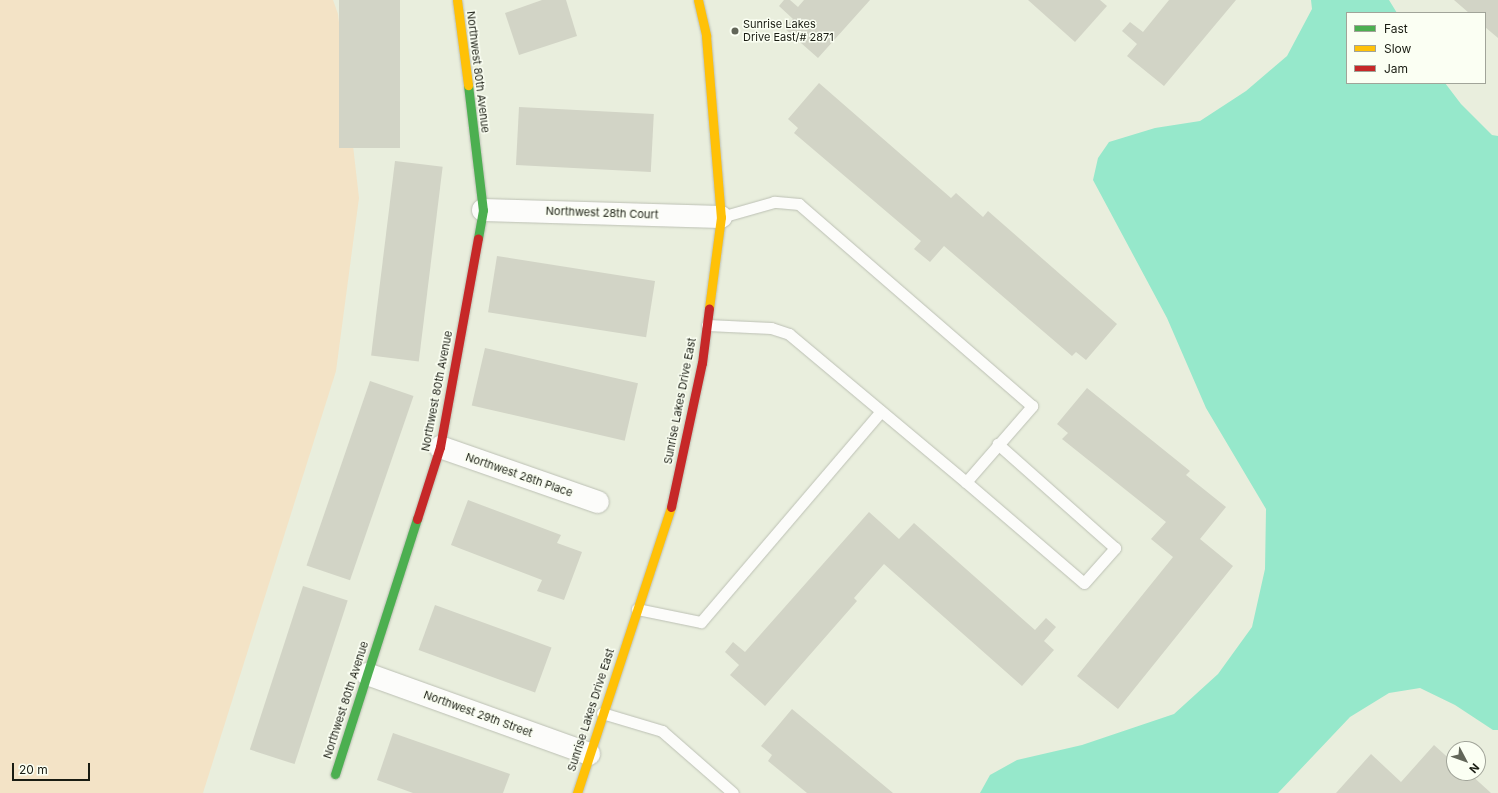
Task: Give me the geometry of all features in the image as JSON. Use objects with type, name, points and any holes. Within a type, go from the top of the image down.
[{"type":"street","name":"Northwest 80th Avenue","points":[[335,774],[440,447],[484,210],[457,0]]},
{"type":"street","name":"Sunrise Lakes Drive East","points":[[578,793],[602,713],[671,508],[702,362],[721,217],[706,36],[698,0]]},
{"type":"street","name":"Northwest 28th Court","points":[[484,210],[721,217]]},
{"type":"street","name":"Northwest 28th Place","points":[[440,447],[598,502]]},
{"type":"street","name":"Northwest 29th Street","points":[[367,674],[589,754]]},
{"type":"lane","points":[[721,217],[774,202],[799,204],[1032,406],[966,482]]},
{"type":"lane","points":[[707,325],[771,328],[789,334],[966,482],[1084,584],[1115,548],[998,444]]},
{"type":"lane","points":[[638,609],[702,622],[881,411]]},
{"type":"lane","points":[[602,713],[662,731],[733,793]]},
{"type":"shaded area","points":[[0,0],[333,0],[338,14],[359,198],[336,371],[203,793],[0,793]]},
{"type":"shaded area","points":[[1311,0],[1389,0],[1396,12],[1346,12],[1346,84],[1446,84],[1461,104],[1492,135],[1498,136],[1498,730],[1493,730],[1455,705],[1420,688],[1389,693],[1350,717],[1278,793],[980,793],[990,775],[1017,760],[1082,745],[1174,714],[1218,674],[1252,627],[1265,569],[1266,509],[1206,408],[1167,318],[1093,180],[1098,158],[1109,142],[1155,128],[1200,121],[1246,91],[1287,56],[1312,9]]},
{"type":"building","points":[[339,0],[400,0],[400,148],[339,148]]},
{"type":"building","points":[[542,0],[566,0],[577,36],[519,55],[505,13]]},
{"type":"building","points":[[784,0],[790,0],[798,7],[804,0],[870,0],[818,58],[784,28],[793,19],[779,6]]},
{"type":"building","points":[[1028,0],[1100,0],[1107,6],[1075,42]]},
{"type":"building","points":[[1169,0],[1236,0],[1164,86],[1127,56],[1137,44],[1122,31],[1130,22],[1143,32]]},
{"type":"building","points":[[1454,0],[1498,0],[1498,38],[1486,28],[1486,12],[1468,12]]},
{"type":"building","points":[[819,83],[951,198],[956,193],[983,217],[988,211],[1117,324],[1086,360],[1076,352],[1072,356],[944,246],[930,262],[914,249],[921,241],[794,133],[798,128],[788,119]]},
{"type":"building","points":[[519,107],[654,114],[651,172],[516,165]]},
{"type":"building","points":[[395,161],[443,167],[419,361],[371,356]]},
{"type":"building","points":[[497,256],[655,281],[646,337],[488,312]]},
{"type":"building","points":[[485,348],[638,383],[625,441],[472,405]]},
{"type":"building","points":[[370,381],[413,396],[350,580],[307,565]]},
{"type":"building","points":[[1087,388],[1190,471],[1186,475],[1226,507],[1200,539],[1233,566],[1118,709],[1077,676],[1173,557],[1151,539],[1166,522],[1062,439],[1068,433],[1057,424]]},
{"type":"building","points":[[468,500],[561,535],[557,543],[582,552],[564,600],[537,591],[542,580],[451,545]]},
{"type":"building","points":[[869,512],[899,539],[914,523],[1035,630],[1046,618],[1056,627],[1044,641],[1054,650],[1022,686],[884,564],[854,598],[857,601],[765,706],[730,675],[739,665],[725,652],[733,642],[745,652]]},
{"type":"building","points":[[303,586],[348,601],[295,764],[250,750]]},
{"type":"building","points":[[435,605],[552,647],[535,693],[419,650]]},
{"type":"building","points":[[792,709],[893,793],[807,793],[768,761],[772,755],[761,746]]},
{"type":"building","points":[[393,733],[510,774],[503,793],[413,793],[377,780]]},
{"type":"building","points":[[1434,745],[1446,756],[1446,781],[1478,781],[1491,793],[1336,793],[1371,754],[1401,782]]},
{"type":"traffic: fast","points":[[468,85],[483,210],[478,238]]},
{"type":"traffic: fast","points":[[335,774],[417,519]]},
{"type":"traffic: slow","points":[[457,0],[468,85]]},
{"type":"traffic: slow","points":[[698,0],[706,36],[721,217],[709,308]]},
{"type":"traffic: slow","points":[[577,793],[671,507]]},
{"type":"traffic: jam","points":[[417,519],[440,447],[478,238]]},
{"type":"traffic: jam","points":[[671,507],[702,363],[709,308]]},
{"type":"place","name":"Sunrise Lakes Drive East/# 2871","points":[[735,31]]}]
